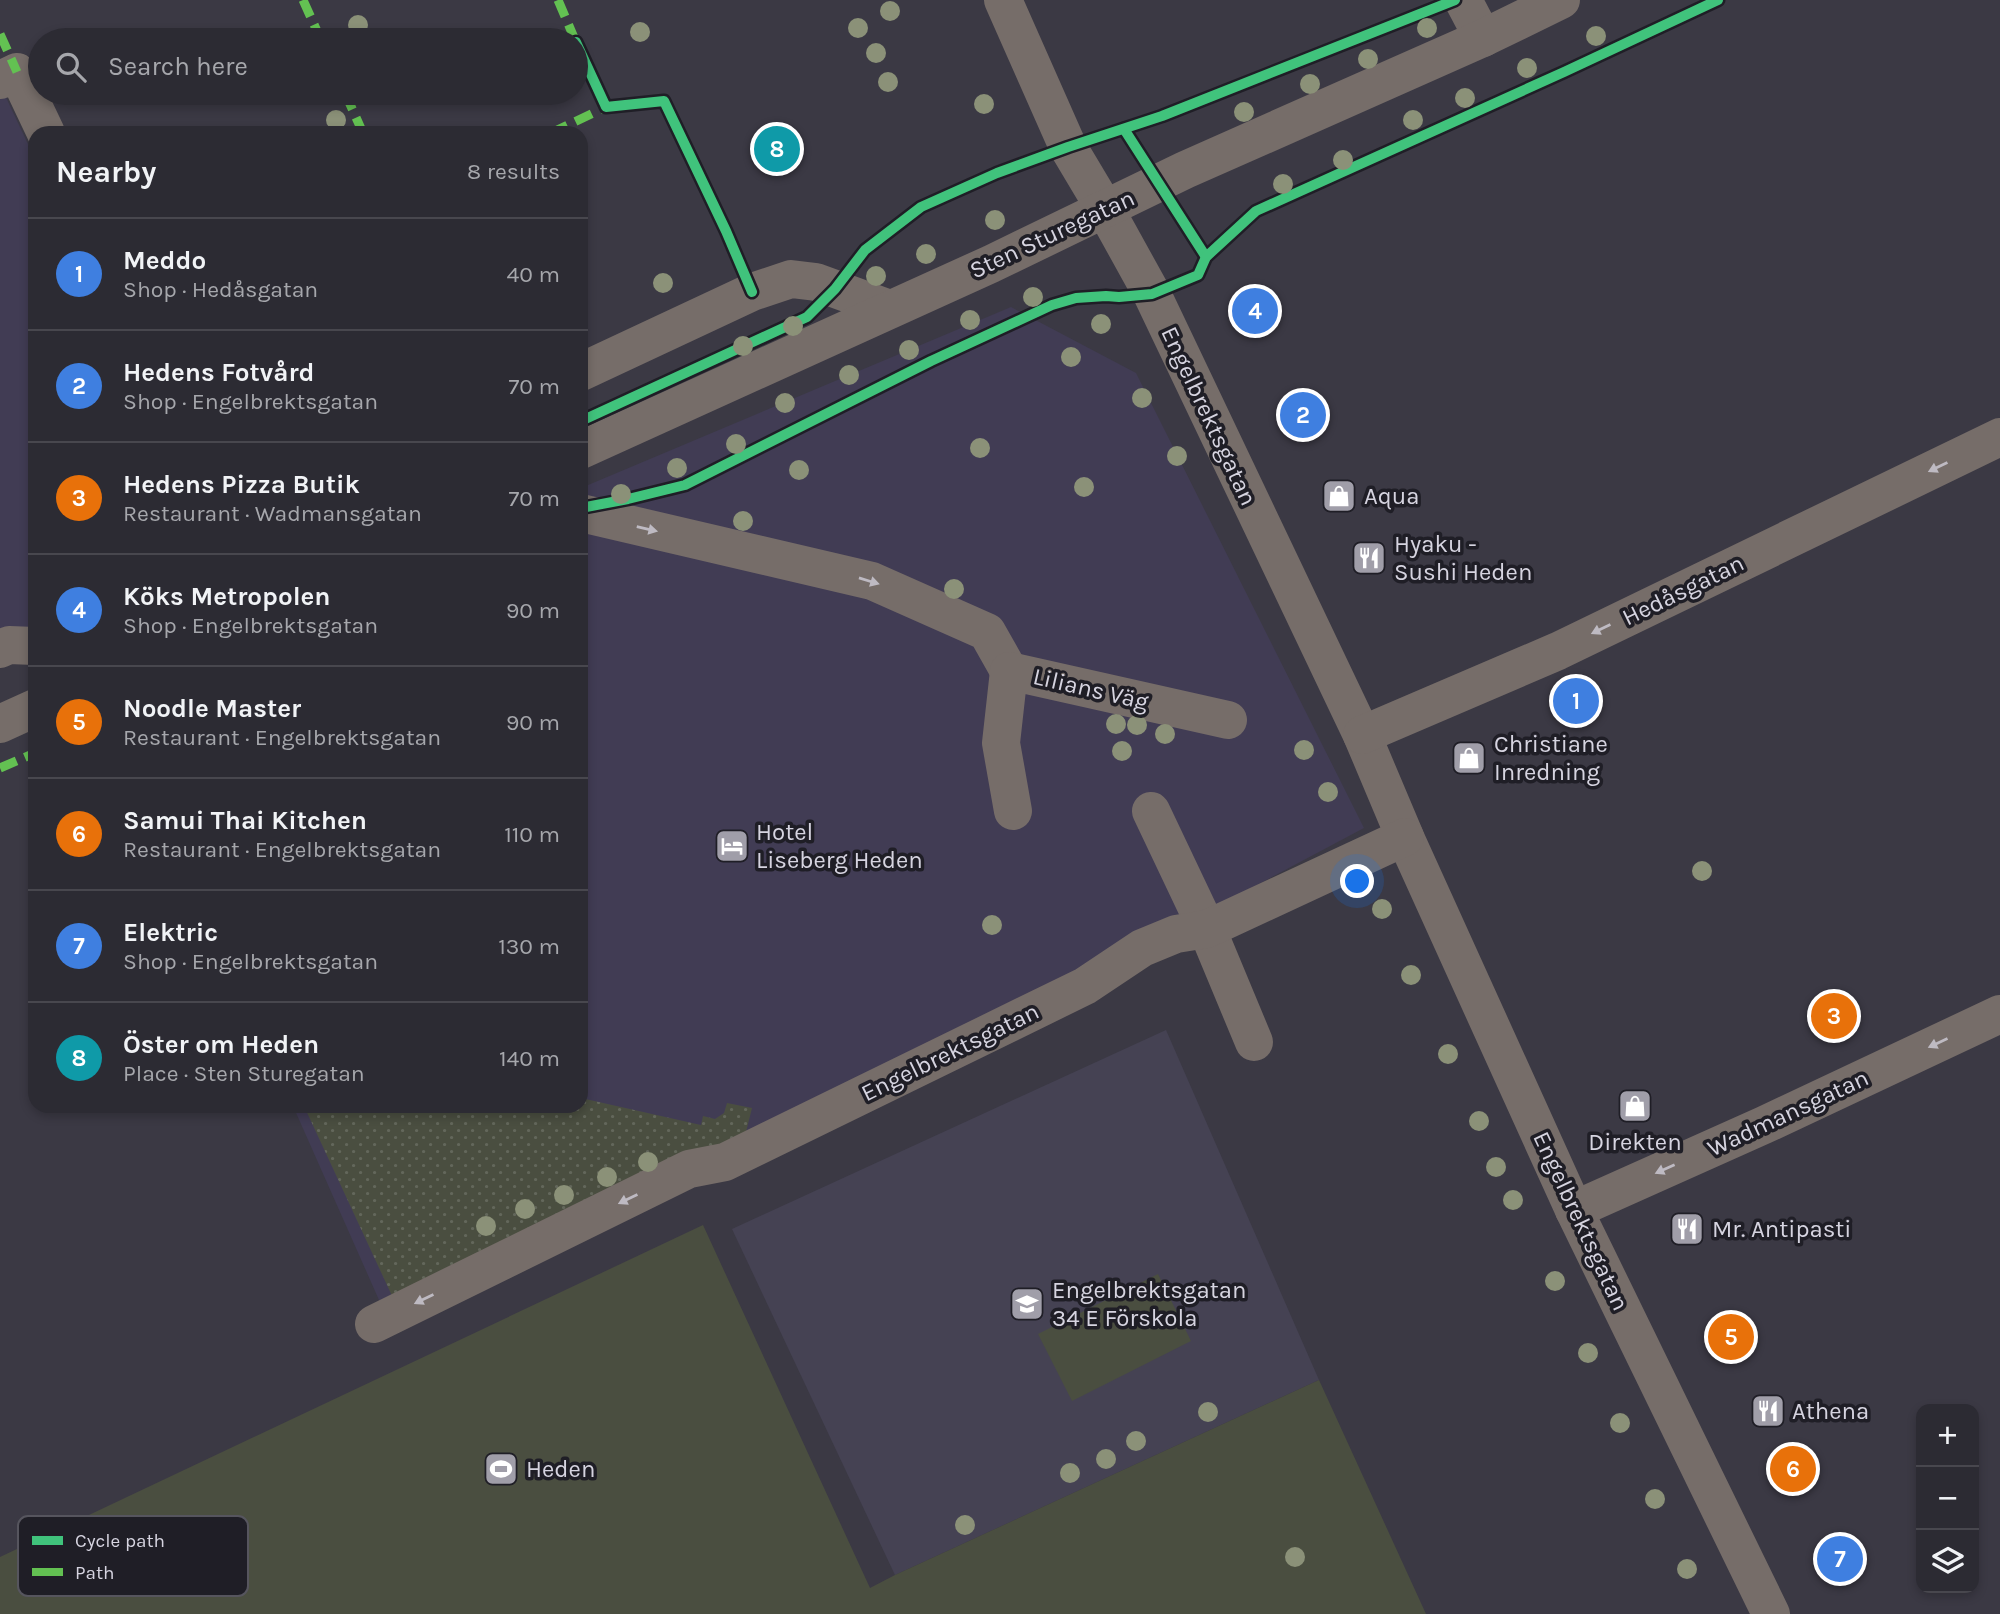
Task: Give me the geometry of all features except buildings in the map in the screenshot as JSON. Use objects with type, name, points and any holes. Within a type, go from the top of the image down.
[{"type":"street","name":"Engelbrektsgatan","points":[[1003,0],[1068,147],[1157,305],[1362,735],[1405,837],[1574,1210],[1767,1610]]},
{"type":"street","points":[[1463,0],[1483,38]]},
{"type":"street","name":"Sten Sturegatan","points":[[588,447],[1561,0]]},
{"type":"street","points":[[8,76],[41,126]]},
{"type":"street","points":[[588,369],[752,292],[791,279],[816,282],[890,309]]},
{"type":"street","name":"Hedåsgatan","points":[[1362,735],[1558,651],[2000,438]]},
{"type":"street","points":[[588,515],[872,581],[987,632],[1009,671]]},
{"type":"street","points":[[0,649],[9,645],[28,646]]},
{"type":"street","name":"Lilians Väg","points":[[1013,811],[1001,743],[1009,671],[1228,720]]},
{"type":"street","points":[[0,724],[28,711]]},
{"type":"street","points":[[1151,811],[1207,929],[1254,1042]]},
{"type":"street","name":"Engelbrektsgatan","points":[[374,1324],[689,1169],[725,1162],[738,1156],[1085,986],[1142,948],[1176,934],[1207,929],[1405,837]]},
{"type":"street","name":"Wadmansgatan","points":[[1574,1210],[1764,1125],[2000,1014]]},
{"type":"shaded area","points":[[2,89],[28,144],[28,631],[0,644]]},
{"type":"shaded area","points":[[1011,307],[1136,373],[1364,828],[1095,971],[383,1309],[296,1113],[588,1113],[588,485]]},
{"type":"shaded area","name":"Engelbrektsgatan 34 E Förskola","points":[[1166,1030],[1319,1380],[895,1575],[732,1229]]},
{"type":"green space","points":[[588,1100],[701,1125],[703,1116],[715,1119],[724,1113],[727,1103],[752,1108],[746,1132],[393,1298],[307,1113],[588,1113]]},
{"type":"green space","name":"Heden","points":[[703,1225],[870,1588],[1319,1380],[1426,1614],[0,1614],[0,1557],[18,1548],[18,1596],[248,1596],[248,1516],[87,1516]]},
{"type":"green space","points":[[1158,1274],[1191,1341],[1072,1401],[1038,1334]]},
{"type":"marked path","points":[[303,0],[316,28]]},
{"type":"marked path","points":[[558,0],[570,28]]},
{"type":"marked path","points":[[0,34],[17,72]]},
{"type":"marked path","points":[[350,105],[360,126]]},
{"type":"marked path","points":[[566,126],[606,107]]},
{"type":"marked path","points":[[0,768],[28,756]]},
{"type":"cycle path","points":[[588,418],[807,317],[835,289],[865,250],[921,207],[997,173],[1162,116],[1455,0]]},
{"type":"cycle path","points":[[588,507],[685,485],[931,361],[1052,305],[1076,298],[1152,294],[1198,275],[1206,257],[1256,211],[1718,0]]},
{"type":"cycle path","points":[[588,68],[606,107],[664,101],[752,292]]},
{"type":"cycle path","points":[[1124,129],[1206,257]]},
{"type":"place","name":"Öster om Heden","points":[[777,149]]},
{"type":"place","name":"Köks Metropolen","points":[[1255,311]]},
{"type":"place","name":"Hedens Fotvård","points":[[1303,415]]},
{"type":"place","name":"Aqua","points":[[1339,496]]},
{"type":"place","name":"Hyaku - Sushi Heden","points":[[1369,558]]},
{"type":"place","name":"Meddo","points":[[1576,701]]},
{"type":"place","name":"Christiane Inredning","points":[[1469,758]]},
{"type":"place","name":"Hotel Liseberg Heden","points":[[732,846]]},
{"type":"place","name":"Hedens Pizza Butik","points":[[1834,1016]]},
{"type":"place","name":"Direkten","points":[[1635,1106]]},
{"type":"place","name":"Mr. Antipasti","points":[[1687,1229]]},
{"type":"place","name":"Engelbrektsgatan 34 E Förskola","points":[[1027,1304]]},
{"type":"place","name":"Noodle Master","points":[[1731,1337]]},
{"type":"place","name":"Athena","points":[[1768,1411]]},
{"type":"place","name":"Heden","points":[[501,1469]]},
{"type":"place","name":"Samui Thai Kitchen","points":[[1793,1469]]},
{"type":"place","name":"Elektric","points":[[1840,1559]]}]
